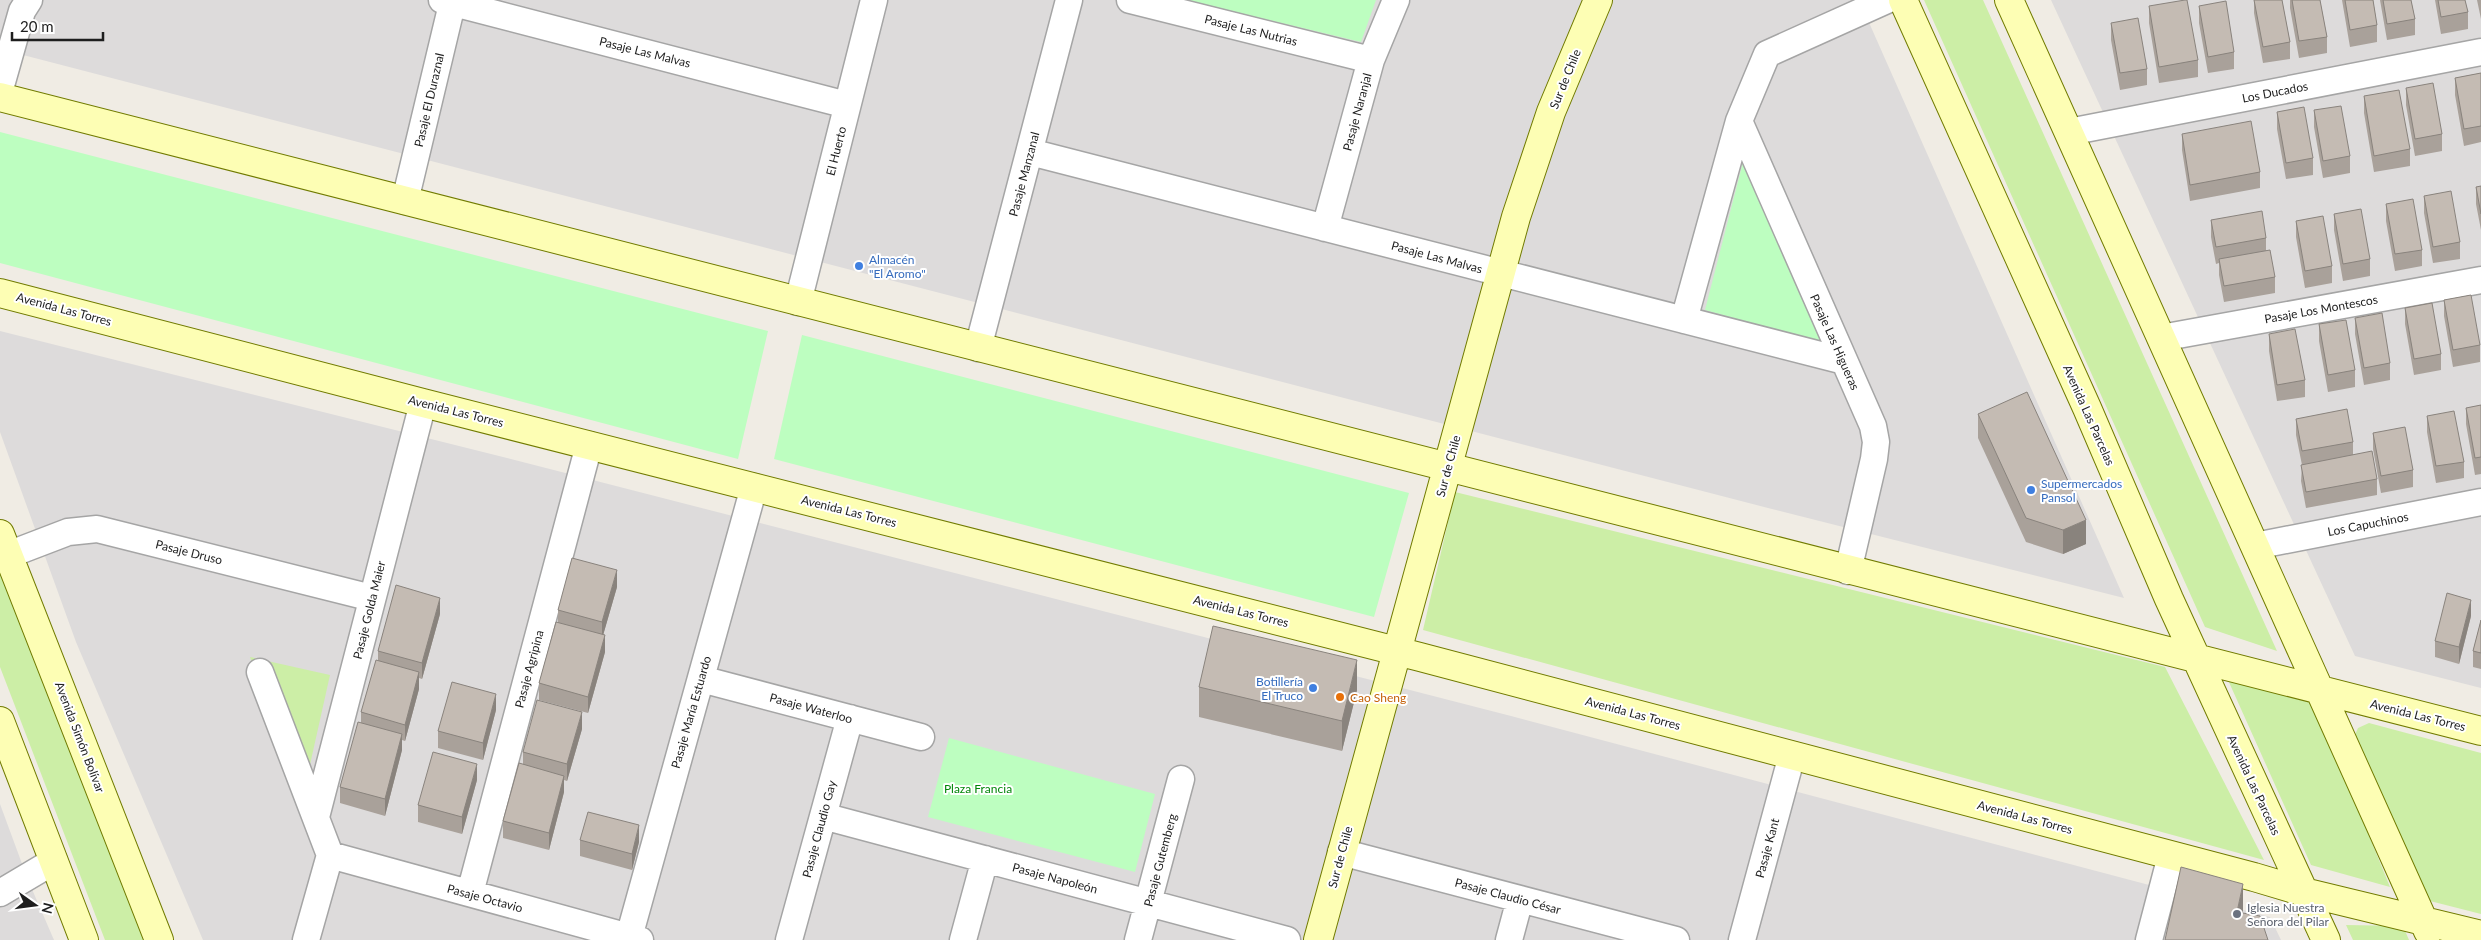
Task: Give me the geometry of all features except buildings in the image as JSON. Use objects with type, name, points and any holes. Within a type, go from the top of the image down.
[{"type":"street","points":[[0,89],[22,10],[29,0]]},
{"type":"street","name":"El Huerto","points":[[798,302],[874,0]]},
{"type":"street","name":"Pasaje Manzanal","points":[[978,348],[1069,0]]},
{"type":"street","name":"Pasaje Las Nutrias","points":[[1130,0],[1371,60]]},
{"type":"street","name":"Pasaje Naranjal","points":[[1325,228],[1371,60],[1396,0]]},
{"type":"street","name":"Sur de Chile","points":[[1318,940],[1533,162],[1598,0]]},
{"type":"street","points":[[1684,320],[1739,121],[1767,54],[1886,0]]},
{"type":"street","name":"Avenida Las Parcelas","points":[[1902,0],[2087,408],[2195,657],[2326,940]]},
{"type":"street","points":[[2009,0],[2428,930]]},
{"type":"street","name":"Pasaje Las Malvas","points":[[449,1],[847,105]]},
{"type":"street","name":"Pasaje El Duraznal","points":[[405,201],[449,1]]},
{"type":"street","name":"Los Ducados","points":[[2068,132],[2481,52]]},
{"type":"street","name":"Avenida Las Torres","points":[[0,97],[405,201],[467,215],[798,302],[1848,571],[2195,657],[2481,731]]},
{"type":"street","name":"Pasaje Las Higueras","points":[[1739,121],[1872,426],[1876,442],[1874,459],[1848,571]]},
{"type":"street","name":"Pasaje Las Malvas","points":[[1030,152],[1844,362]]},
{"type":"street","name":"Pasaje Los Montescos","points":[[2161,338],[2481,280]]},
{"type":"street","name":"Avenida Las Torres","points":[[0,293],[1792,755],[2304,892],[2428,930],[2481,935]]},
{"type":"street","name":"Pasaje Golda Maier","points":[[316,818],[423,403]]},
{"type":"street","name":"Pasaje Agripina","points":[[470,893],[589,445]]},
{"type":"street","name":"Pasaje María Estuardo","points":[[634,938],[700,678],[754,487]]},
{"type":"street","name":"Los Capuchinos","points":[[2255,546],[2481,502]]},
{"type":"street","name":"Pasaje Druso","points":[[4,545],[97,528],[372,598]]},
{"type":"street","name":"Avenida Simón Bolívar","points":[[4,545],[159,940]]},
{"type":"street","points":[[260,672],[330,855],[306,940]]},
{"type":"street","name":"Pasaje Waterloo","points":[[700,678],[920,737]]},
{"type":"street","name":"Pasaje Claudio Gay","points":[[789,940],[850,718]]},
{"type":"street","points":[[0,721],[84,940]]},
{"type":"street","name":"Pasaje Kant","points":[[1742,940],[1792,755]]},
{"type":"street","name":"Pasaje Gutemberg","points":[[1138,940],[1181,779]]},
{"type":"street","name":"Pasaje Napoleón","points":[[823,816],[1287,940]]},
{"type":"street","name":"Pasaje Claudio César","points":[[1341,852],[1676,940]]},
{"type":"street","name":"Pasaje Octavio","points":[[330,855],[634,938]]},
{"type":"street","points":[[2149,940],[2172,856]]},
{"type":"street","points":[[964,940],[985,859]]},
{"type":"street","points":[[0,893],[54,861]]},
{"type":"street","points":[[1509,940],[1520,899]]},
{"type":"shaded area","points":[[0,0],[1859,0],[2124,598],[1768,508],[0,49]]},
{"type":"shaded area","points":[[2051,0],[2481,0],[2481,688],[2355,656]]},
{"type":"shaded area","points":[[0,331],[507,458],[1511,716],[2270,917],[2281,940],[203,940],[76,642],[0,432]]},
{"type":"shaded area","points":[[0,804],[28,880],[54,940],[0,940]]},
{"type":"green space","points":[[1185,0],[1376,0],[1361,42]]},
{"type":"green space","points":[[1924,0],[1983,0],[2277,651],[2205,627]]},
{"type":"green space","points":[[0,132],[768,331],[738,459],[0,263]]},
{"type":"green space","points":[[1743,162],[1828,345],[1705,310]]},
{"type":"green space","points":[[802,335],[1409,493],[1374,617],[774,459]]},
{"type":"green space","points":[[1455,492],[2165,667],[2264,860],[1423,630]]},
{"type":"green space","points":[[0,563],[145,940],[105,940],[0,667]]},
{"type":"green space","points":[[250,657],[330,675],[301,805],[301,804]]},
{"type":"green space","points":[[2228,680],[2314,701],[2390,887],[2311,865]]},
{"type":"green space","points":[[2369,723],[2481,753],[2481,914],[2430,901],[2354,737],[2358,728]]},
{"type":"green space","name":"Plaza Francia","points":[[949,738],[1155,794],[1135,872],[928,817]]},
{"type":"green space","points":[[2346,925],[2403,926],[2409,940],[2353,940]]},
{"type":"place","name":"Almacén \"El Aromo\"","points":[[859,266]]},
{"type":"place","name":"Supermercados Pansol","points":[[2031,490]]},
{"type":"place","name":"Botillería El Truco","points":[[1313,688]]},
{"type":"place","name":"Cao Sheng","points":[[1340,697]]},
{"type":"place","name":"Iglesia Nuestra Señora del Pilar","points":[[2237,914]]}]
